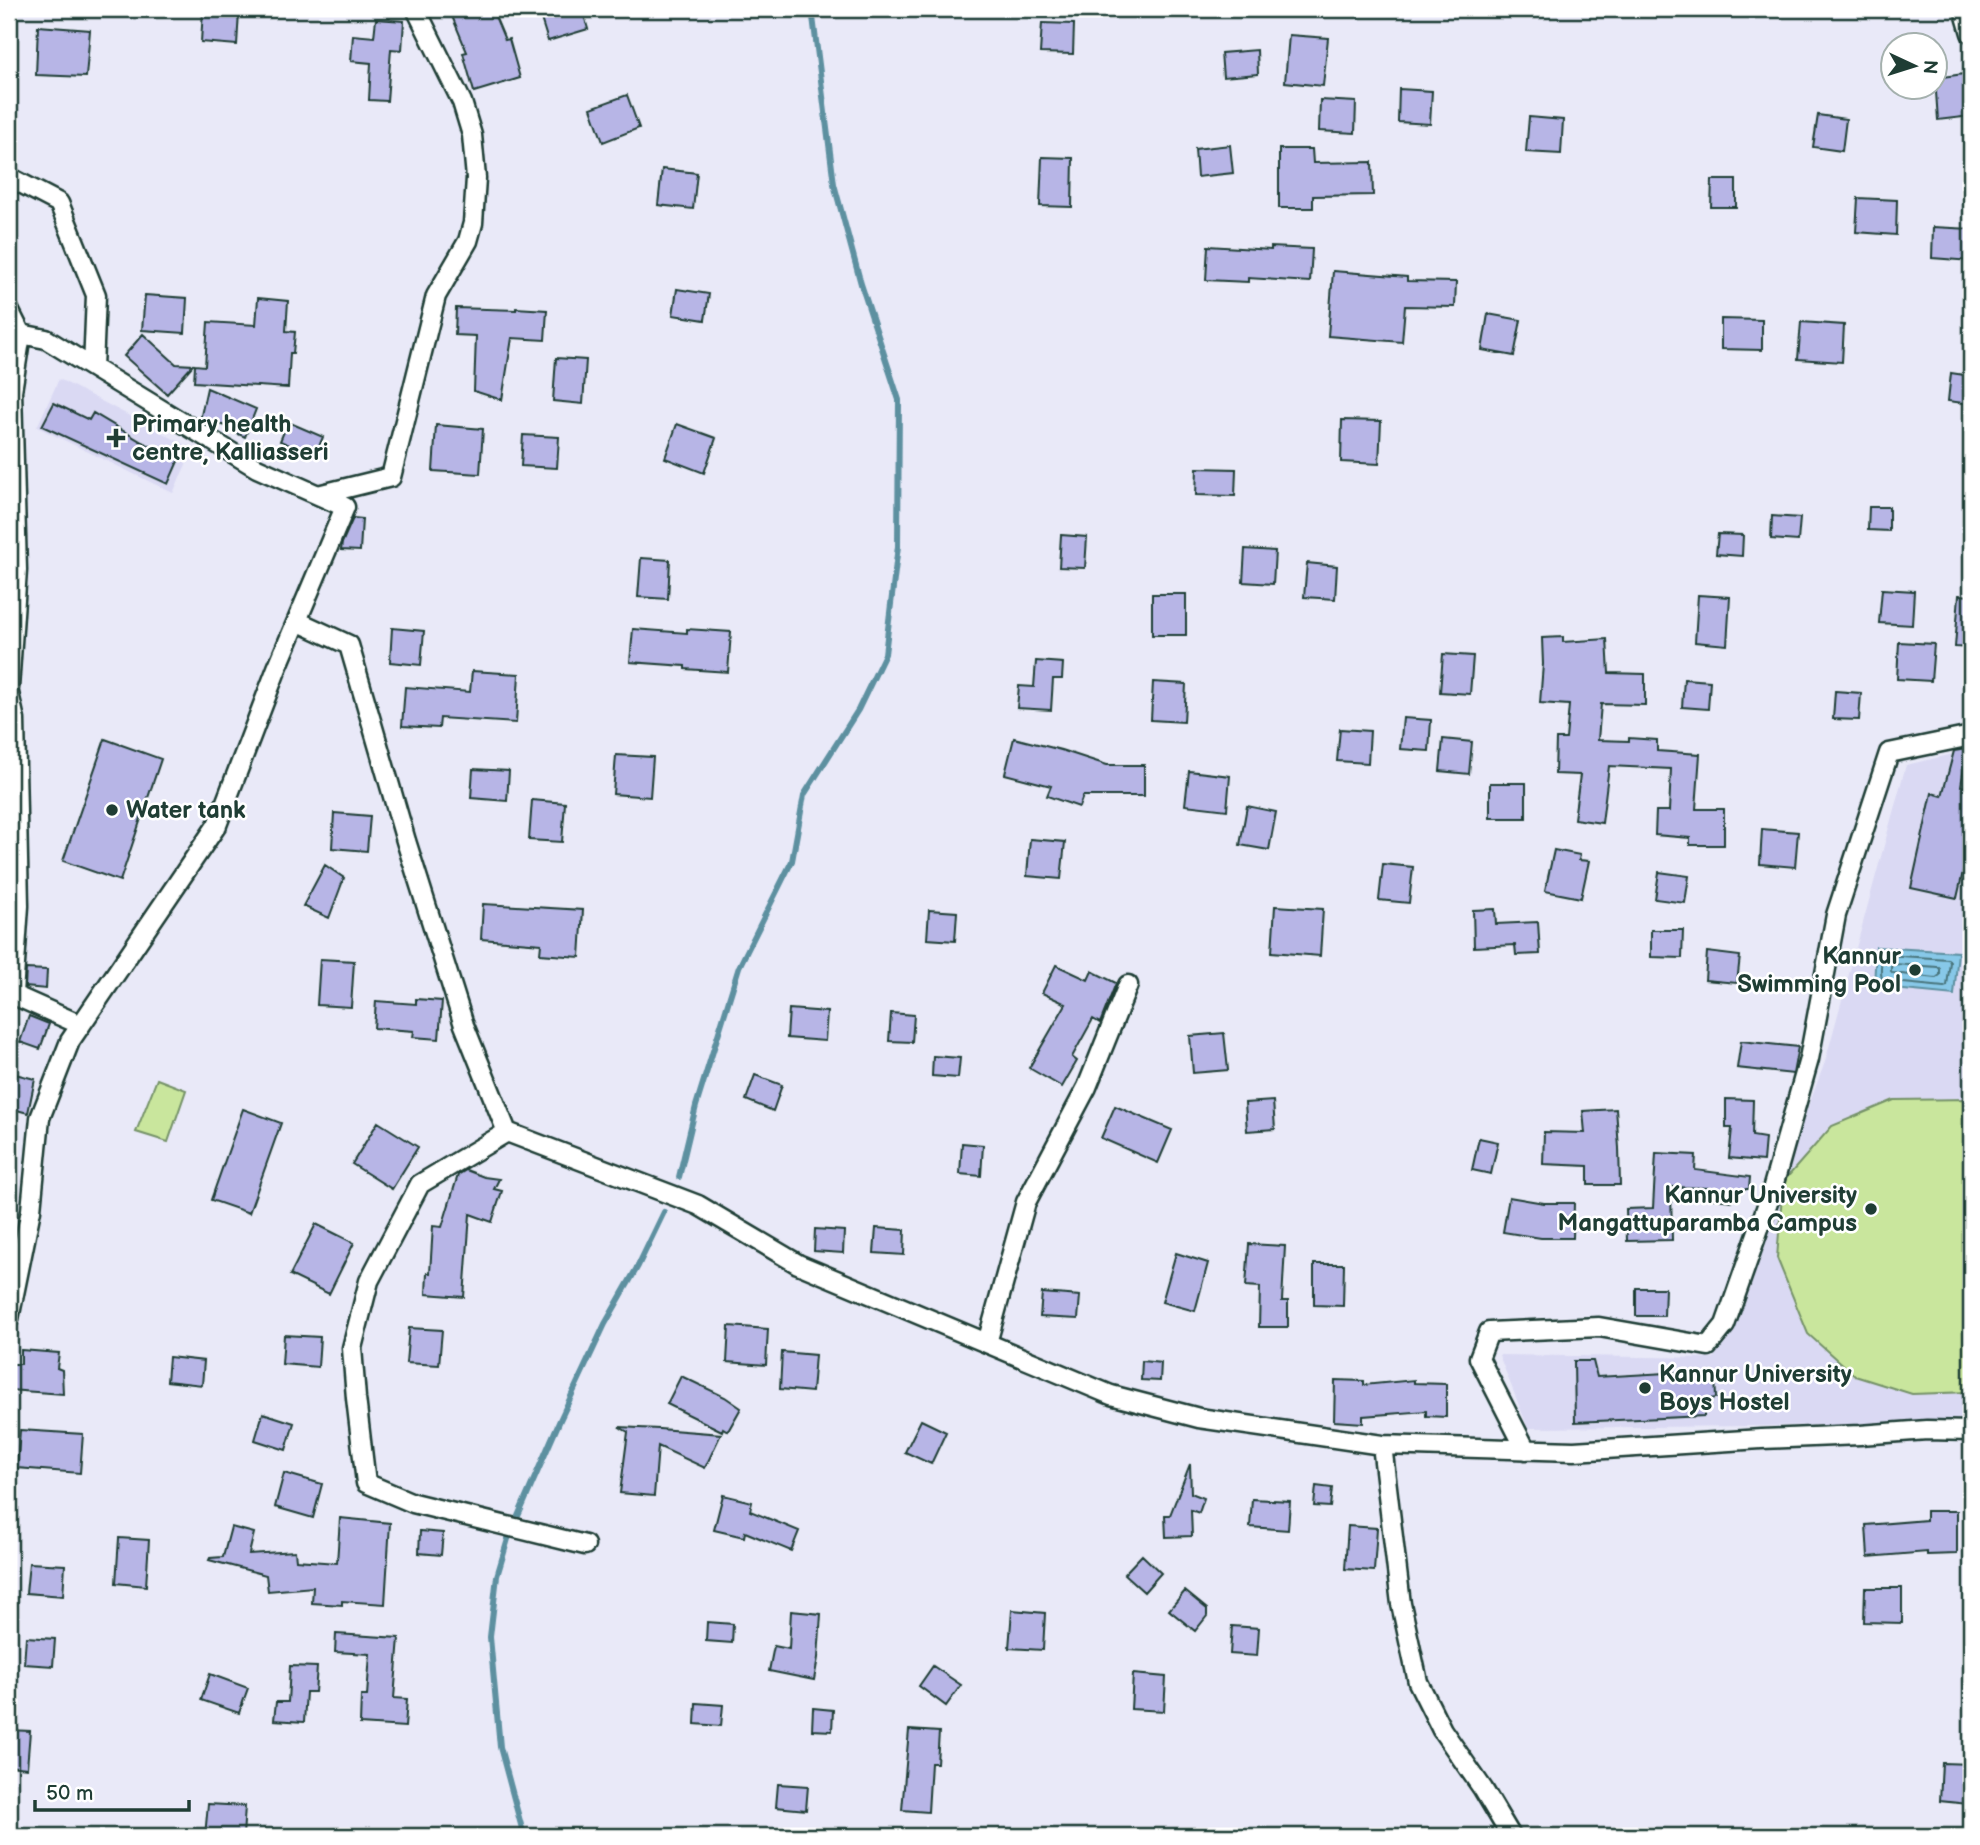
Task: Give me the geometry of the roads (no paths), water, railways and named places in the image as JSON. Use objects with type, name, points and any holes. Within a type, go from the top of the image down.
[{"type":"street","points":[[318,495],[391,477],[436,296],[468,241],[473,223],[477,178],[472,135],[462,102],[416,9]]},
{"type":"street","points":[[1964,9],[1971,33]]},
{"type":"street","points":[[9,177],[59,202],[96,295],[93,368]]},
{"type":"street","points":[[9,310],[21,334],[12,391],[17,570],[9,691],[15,720],[19,906],[11,993],[80,1025]]},
{"type":"street","points":[[9,1319],[31,1210],[40,1118],[70,1041],[217,825],[277,668],[345,507],[257,468],[46,340],[21,334]]},
{"type":"street","points":[[297,621],[349,645],[406,841],[464,1025],[507,1132],[698,1205],[798,1264],[1111,1395],[1199,1418],[1382,1445],[1574,1451],[1927,1430],[1971,1431]]},
{"type":"street","points":[[1526,1450],[1479,1358],[1489,1332],[1599,1327],[1708,1346],[1725,1325],[1770,1197],[1809,1059],[1836,915],[1889,753],[1971,736]]},
{"type":"street","points":[[986,1343],[1027,1202],[1087,1087],[1128,985]]},
{"type":"street","points":[[507,1132],[421,1184],[369,1281],[352,1348],[366,1483],[413,1503],[585,1545]]},
{"type":"street","points":[[1382,1445],[1401,1604],[1418,1682],[1442,1730],[1483,1789],[1511,1836]]},
{"type":"water","name":"Kannur Swimming Pool","points":[[1876,947],[1958,952],[1954,995],[1874,987]]},
{"type":"waterway","points":[[679,1177],[696,1106],[739,967],[792,861],[804,795],[858,710],[885,654],[898,546],[899,400],[861,284],[834,184],[812,9]]},
{"type":"waterway","points":[[524,1836],[500,1747],[490,1637],[497,1576],[508,1539],[560,1420],[605,1324],[638,1266],[664,1212]]},
{"type":"place","name":"Primary health centre, Kalliasseri","points":[[116,438]]},
{"type":"place","name":"Water tank","points":[[112,810]]},
{"type":"place","name":"Kannur Swimming Pool","points":[[1915,970]]},
{"type":"place","name":"Kannur University Mangattuparamba Campus","points":[[1871,1209]]},
{"type":"place","name":"Kannur University Boys Hostel","points":[[1645,1388]]}]
